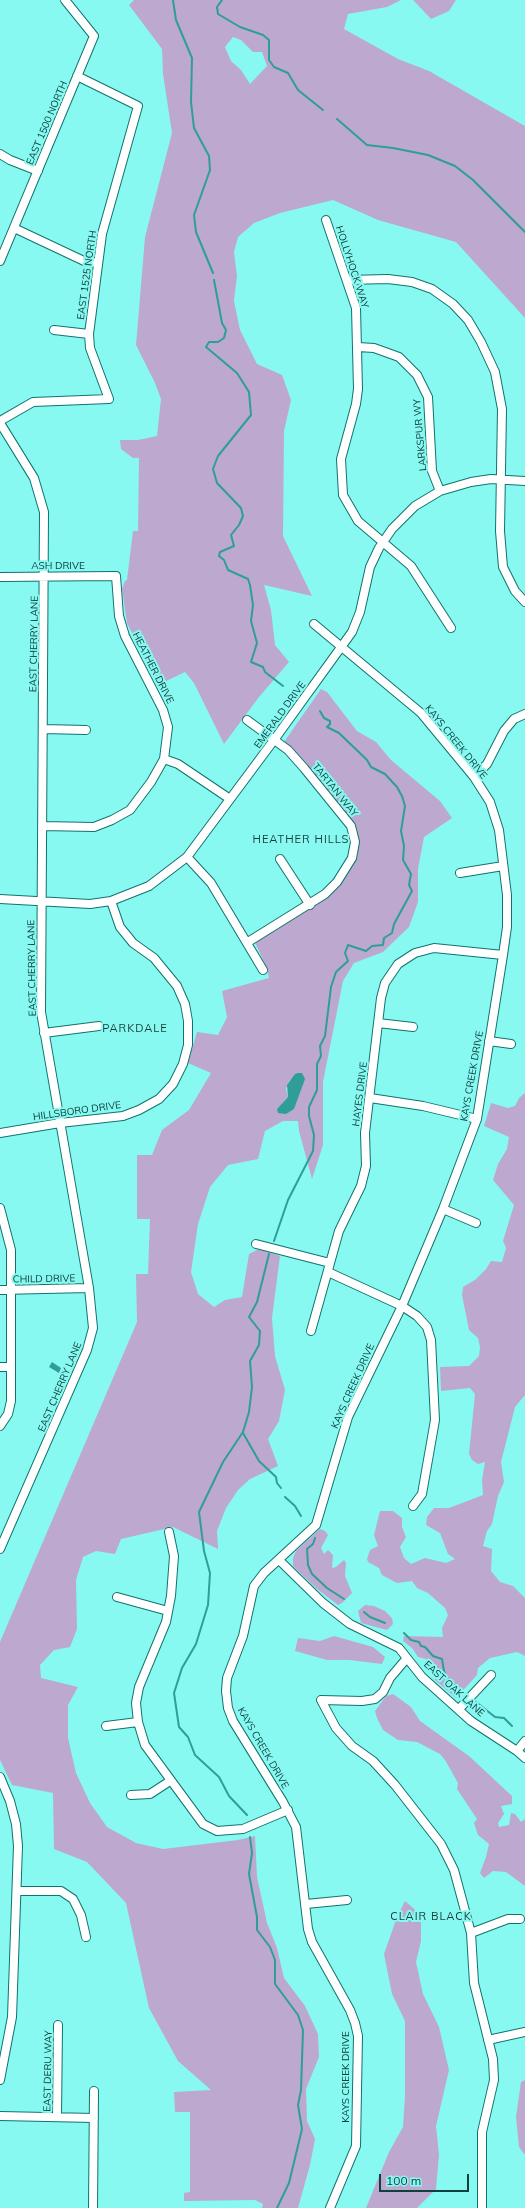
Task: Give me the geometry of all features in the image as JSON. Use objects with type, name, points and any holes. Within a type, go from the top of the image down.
[{"type":"street","name":"EAST 1500 NORTH","points":[[0,261],[94,36],[65,0]]},
{"type":"street","name":"EAST 1525 NORTH","points":[[0,422],[34,402],[109,399],[90,348],[89,334],[102,234],[138,106],[77,76]]},
{"type":"street","points":[[0,154],[10,160],[38,171]]},
{"type":"street","name":"HOLLYHOCK WAY","points":[[326,220],[356,308],[358,389],[355,409],[341,459],[344,495],[358,522],[411,566],[451,628]]},
{"type":"street","points":[[14,228],[84,261],[98,263]]},
{"type":"street","points":[[347,280],[388,279],[412,282],[432,289],[453,304],[468,320],[482,342],[496,379],[502,409],[500,531],[503,567],[515,591],[525,602]]},
{"type":"street","points":[[54,330],[89,334]]},
{"type":"street","name":"LARKSPUR WY","points":[[358,348],[374,348],[399,357],[418,375],[428,397],[432,471],[440,491]]},
{"type":"street","name":"EAST CHERRY LANE","points":[[0,422],[25,460],[40,495],[45,526],[40,978],[41,1012],[89,1288],[92,1314],[92,1338],[4,1530],[0,1549]]},
{"type":"street","name":"EMERALD DRIVE","points":[[0,899],[41,900],[90,904],[111,901],[149,886],[186,857],[274,740],[352,632],[360,612],[370,567],[383,542],[392,529],[415,506],[440,491],[471,482],[500,479],[525,481]]},
{"type":"street","name":"ASH DRIVE","points":[[0,577],[116,576]]},
{"type":"street","name":"HEATHER DRIVE","points":[[42,826],[94,827],[112,820],[130,810],[164,759],[168,727],[164,710],[125,636],[119,616],[116,576]]},
{"type":"street","name":"KAYS CREEK DRIVE","points":[[314,624],[421,713],[474,776],[490,802],[499,830],[507,895],[507,927],[477,1118],[443,1209],[402,1306],[348,1417],[316,1525],[280,1560],[264,1573],[254,1586],[244,1636],[227,1678],[226,1691],[228,1708],[234,1721],[288,1810],[296,1828],[312,1942],[350,2010],[358,2036],[356,2146],[330,2208]]},
{"type":"street","points":[[474,776],[488,764],[504,731],[514,719],[525,714]]},
{"type":"street","name":"TARTAN WAY","points":[[247,720],[288,750],[304,768],[351,826],[355,842],[352,858],[337,882],[310,905],[248,942]]},
{"type":"street","points":[[43,729],[86,730]]},
{"type":"street","points":[[164,759],[190,771],[230,799]]},
{"type":"street","points":[[186,857],[211,883],[248,942],[263,970]]},
{"type":"street","points":[[280,859],[310,905]]},
{"type":"street","points":[[460,872],[503,866]]},
{"type":"street","name":"HILLSBORO DRIVE","points":[[0,1133],[60,1123],[123,1116],[139,1110],[159,1099],[173,1084],[183,1064],[188,1045],[187,1015],[177,986],[154,958],[133,943],[120,927],[111,901]]},
{"type":"street","name":"HAYES DRIVE","points":[[311,1331],[340,1232],[361,1186],[366,1166],[365,1133],[378,1023],[386,983],[398,964],[415,953],[434,948],[503,955]]},
{"type":"street","points":[[378,1023],[413,1027]]},
{"type":"street","points":[[44,1033],[99,1026]]},
{"type":"street","points":[[490,1041],[511,1044]]},
{"type":"street","points":[[370,1098],[423,1106],[477,1118]]},
{"type":"street","points":[[0,1208],[11,1250],[11,1401],[8,1414],[0,1426]]},
{"type":"street","points":[[443,1209],[476,1223]]},
{"type":"street","points":[[256,1244],[330,1263]]},
{"type":"street","points":[[328,1272],[402,1306],[417,1316],[426,1327],[431,1340],[435,1420],[422,1494],[413,1506]]},
{"type":"street","name":"CHILD DRIVE","points":[[0,1290],[89,1288]]},
{"type":"street","points":[[0,1367],[11,1367]]},
{"type":"street","points":[[170,1532],[174,1556],[166,1622],[139,1687],[136,1703],[138,1722],[145,1745],[203,1824],[217,1831],[244,1829],[288,1810]]},
{"type":"street","name":"EAST OAK LANE","points":[[280,1560],[323,1603],[348,1623],[365,1633],[386,1640],[399,1648],[422,1676],[471,1721],[517,1751],[525,1758]]},
{"type":"street","points":[[116,1597],[168,1611]]},
{"type":"street","points":[[407,1658],[390,1678],[383,1692],[375,1699],[362,1701],[320,1700],[336,1728],[352,1746],[373,1761],[395,1785],[441,1844],[454,1870],[471,1933],[474,1983],[493,2059],[494,2080],[482,2132],[482,2208]]},
{"type":"street","points":[[459,1709],[491,1675]]},
{"type":"street","points":[[106,1726],[138,1722]]},
{"type":"street","points":[[517,1751],[525,1741]]},
{"type":"street","points":[[0,1776],[10,1801],[16,1824],[17,1891],[12,2017],[0,2080]]},
{"type":"street","points":[[131,1796],[150,1794],[170,1781]]},
{"type":"street","points":[[17,1891],[61,1891],[73,1899],[81,1915],[86,1937]]},
{"type":"street","points":[[306,1904],[347,1900]]},
{"type":"street","points":[[471,1933],[508,1918],[520,1919]]},
{"type":"street","name":"EAST DERU WAY","points":[[57,2117],[58,2025]]},
{"type":"street","points":[[488,2040],[525,2032]]},
{"type":"street","points":[[93,2208],[94,2091]]},
{"type":"street","points":[[0,2116],[94,2118]]},
{"type":"shaded area","points":[[134,0],[401,0],[387,7],[348,14],[344,29],[398,59],[429,71],[525,126],[525,318],[456,242],[378,220],[333,200],[280,213],[254,223],[238,237],[234,252],[237,276],[234,301],[240,330],[257,364],[282,375],[291,400],[284,431],[283,536],[312,596],[264,585],[271,610],[275,645],[289,662],[259,697],[224,744],[194,683],[185,672],[158,685],[127,623],[122,589],[125,581],[127,580],[133,531],[138,531],[139,458],[133,458],[121,449],[120,440],[138,440],[157,436],[161,399],[155,383],[136,345],[145,237],[172,133],[163,74],[162,49],[129,5]],"holes":[[[233,37],[241,40],[253,52],[262,52],[267,66],[250,84],[241,70],[231,61],[225,47]]]},
{"type":"shaded area","points":[[413,0],[456,0],[449,11],[431,19]]},
{"type":"shaded area","points":[[321,689],[327,692],[357,731],[376,742],[391,760],[440,801],[452,818],[424,837],[418,869],[418,902],[409,927],[383,952],[354,963],[343,981],[323,1082],[323,1145],[312,1179],[299,1131],[298,1121],[283,1121],[265,1131],[258,1159],[228,1165],[210,1187],[198,1224],[191,1272],[198,1294],[214,1307],[225,1300],[242,1297],[249,1254],[259,1249],[280,1256],[272,1318],[275,1356],[285,1390],[279,1421],[268,1439],[278,1466],[250,1479],[238,1490],[226,1508],[217,1531],[218,1549],[173,1527],[121,1539],[115,1554],[96,1551],[83,1557],[76,1580],[77,1629],[70,1647],[54,1650],[40,1665],[41,1678],[78,1687],[68,1705],[68,1738],[76,1773],[90,1803],[107,1827],[136,1843],[163,1849],[238,1840],[255,1836],[257,1877],[267,1923],[277,1948],[284,1978],[305,2006],[318,2034],[319,2057],[306,2089],[307,2121],[315,2139],[310,2165],[298,2208],[262,2208],[263,2204],[255,2200],[184,2201],[184,2193],[190,2192],[190,2112],[175,2112],[174,2092],[211,2090],[178,2061],[149,2008],[126,1903],[87,1862],[54,1849],[53,1793],[12,1785],[0,1760],[0,1642],[137,1322],[136,1274],[148,1274],[150,1219],[137,1219],[137,1155],[152,1155],[162,1130],[189,1110],[211,1073],[188,1063],[197,1032],[218,1035],[227,1017],[222,991],[269,978],[267,969],[254,940],[333,888],[358,838],[356,828],[349,817],[284,742]],"holes":[[[290,1079],[288,1097],[286,1089]],[[288,1097],[286,1114],[277,1109]]]},
{"type":"shaded area","points":[[525,1093],[525,1395],[515,1407],[501,1462],[504,1482],[498,1496],[492,1524],[487,1531],[483,1546],[492,1549],[491,1571],[500,1582],[513,1586],[525,1598],[525,1656],[517,1652],[490,1658],[478,1668],[477,1675],[456,1698],[435,1680],[430,1660],[418,1657],[412,1648],[403,1641],[404,1636],[443,1637],[442,1628],[448,1615],[445,1608],[428,1593],[417,1588],[412,1581],[397,1583],[382,1575],[379,1568],[368,1562],[367,1559],[370,1550],[378,1546],[374,1535],[380,1511],[393,1511],[402,1518],[402,1527],[406,1537],[400,1547],[404,1558],[411,1564],[425,1558],[446,1563],[455,1559],[448,1554],[440,1533],[426,1525],[427,1517],[434,1508],[449,1508],[483,1495],[482,1480],[485,1462],[478,1464],[472,1460],[469,1454],[475,1394],[470,1388],[441,1391],[440,1367],[469,1366],[479,1356],[480,1347],[478,1338],[469,1330],[462,1295],[463,1287],[475,1280],[486,1269],[491,1261],[502,1262],[506,1248],[503,1241],[514,1205],[493,1180],[498,1164],[507,1149],[509,1137],[484,1126],[491,1103],[508,1108],[515,1106],[519,1098]]},
{"type":"shaded area","points":[[320,1529],[325,1531],[328,1535],[321,1548],[324,1554],[328,1550],[333,1555],[332,1568],[336,1567],[344,1560],[346,1563],[345,1576],[352,1593],[338,1605],[317,1589],[293,1566],[293,1558],[296,1551]]},
{"type":"shaded area","points":[[365,1605],[374,1606],[385,1611],[392,1618],[393,1624],[387,1630],[361,1623],[358,1611]]},
{"type":"shaded area","points":[[334,1636],[373,1647],[385,1657],[382,1664],[349,1660],[327,1660],[295,1651],[298,1638],[320,1641]]},
{"type":"shaded area","points":[[393,1694],[411,1707],[420,1721],[469,1756],[512,1796],[512,1804],[501,1806],[504,1814],[498,1823],[499,1827],[509,1825],[511,1813],[515,1814],[521,1822],[525,1819],[525,1886],[506,1872],[493,1871],[484,1878],[480,1873],[489,1844],[478,1835],[474,1823],[477,1819],[457,1789],[458,1783],[445,1760],[440,1754],[417,1742],[398,1740],[383,1730],[377,1718],[375,1711],[386,1696]]},
{"type":"shaded area","points":[[405,1901],[421,1915],[421,1941],[416,1962],[423,1994],[439,2027],[449,2070],[436,2126],[439,2155],[436,2189],[417,2208],[366,2208],[389,2152],[403,2127],[405,2096],[405,2021],[392,1994],[384,1954],[397,1917]]},
{"type":"shaded area","points":[[525,2080],[525,2155],[519,2147],[516,2117],[521,2082]]},
{"type":"water","points":[[302,1073],[305,1079],[294,1109],[286,1114],[278,1113],[277,1109],[288,1097],[287,1085],[295,1074]]},
{"type":"water","points":[[52,1362],[61,1368],[59,1373],[49,1367]]},
{"type":"waterway","points":[[173,0],[176,20],[192,58],[191,102],[194,128],[209,156],[210,170],[194,215],[196,232],[213,273]]},
{"type":"waterway","points":[[222,0],[217,7],[218,14],[240,27],[263,35],[269,40],[269,60],[274,67],[288,73],[298,90],[323,110]]},
{"type":"waterway","points":[[337,119],[367,145],[393,148],[428,155],[455,166],[473,180],[525,232]]},
{"type":"waterway","points":[[214,280],[222,323],[226,330],[224,338],[218,342],[209,342],[206,347],[237,373],[249,392],[251,415],[218,456],[213,469],[217,483],[241,508],[243,516],[239,525],[231,535],[234,546],[220,552],[219,556],[224,560],[228,570],[248,579],[250,585],[253,605],[251,621],[257,643],[251,662],[263,667],[265,672],[283,686]]},
{"type":"waterway","points":[[274,1241],[288,1200],[313,1151],[314,1135],[309,1116],[309,1107],[317,1090],[317,1064],[321,1056],[320,1046],[325,1036],[331,987],[336,972],[348,961],[345,953],[348,945],[366,951],[372,946],[383,945],[384,938],[392,933],[394,924],[412,891],[409,885],[411,874],[403,860],[404,846],[401,831],[405,806],[402,796],[397,787],[385,774],[371,767],[367,760],[339,733],[327,727],[330,724],[330,721],[324,718],[320,711]]},
{"type":"waterway","points":[[247,1815],[229,1796],[219,1777],[195,1755],[188,1737],[179,1727],[174,1693],[182,1668],[196,1644],[208,1605],[210,1573],[204,1551],[199,1512],[223,1462],[243,1432],[249,1412],[252,1387],[250,1361],[259,1345],[260,1331],[249,1317],[257,1302],[269,1254]]},
{"type":"waterway","points":[[243,1433],[259,1461],[276,1477],[277,1483],[281,1488]]},
{"type":"waterway","points":[[285,1497],[295,1506],[301,1516]]},
{"type":"waterway","points":[[315,1538],[313,1544],[307,1549],[308,1565],[312,1574],[327,1588],[344,1599]]},
{"type":"waterway","points":[[364,1612],[370,1617],[385,1623]]},
{"type":"waterway","points":[[404,1633],[411,1640],[419,1642],[421,1646],[425,1647],[433,1656],[442,1659],[447,1678],[456,1687]]},
{"type":"waterway","points":[[476,1702],[495,1717],[504,1718],[512,1726]]},
{"type":"waterway","points":[[250,1837],[252,1853],[249,1874],[257,1917],[257,1930],[270,1947],[275,1960],[275,1984],[298,2015],[303,2030],[301,2090],[298,2105],[302,2129],[289,2183],[277,2208]]},
{"type":"district","name":"HEATHER HILLS","points":[[301,840]]},
{"type":"district","name":"PARKDALE","points":[[135,1029]]},
{"type":"district","name":"CLAIR BLACK","points":[[431,1917]]}]
